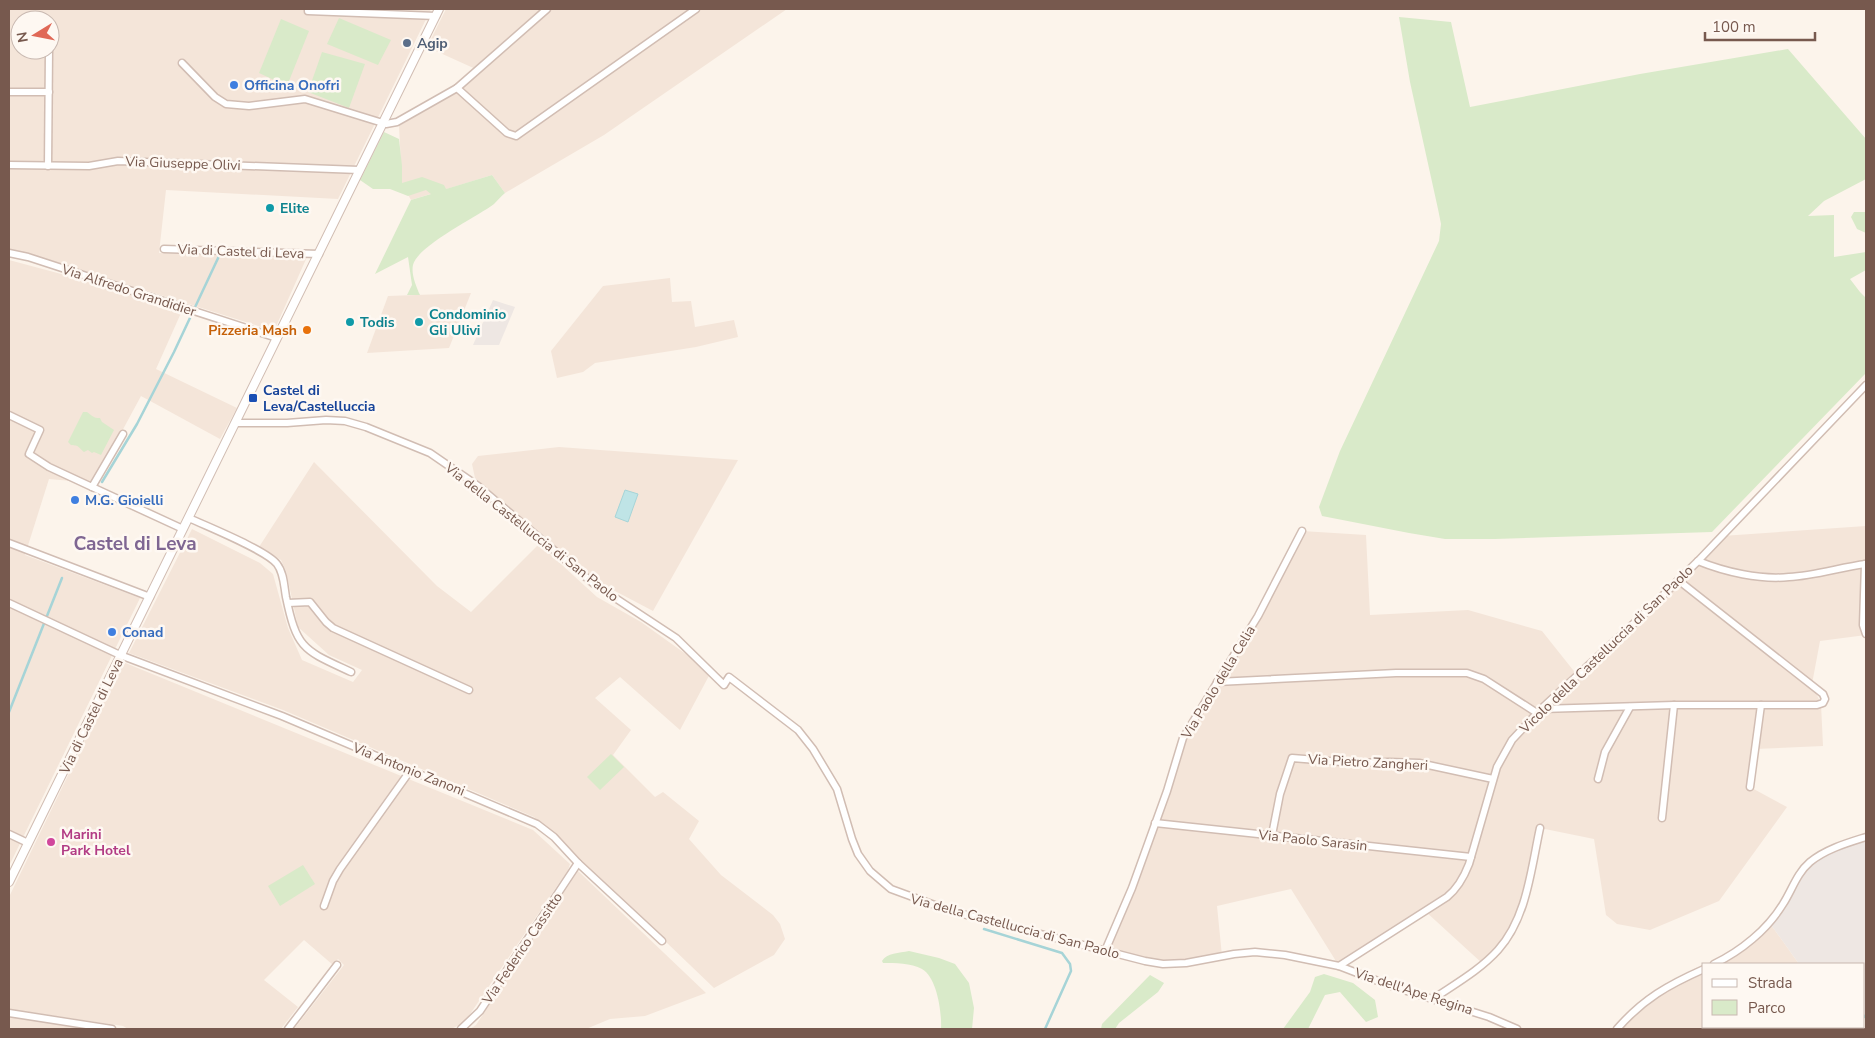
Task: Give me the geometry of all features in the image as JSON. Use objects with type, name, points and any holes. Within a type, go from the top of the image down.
[{"type":"street","points":[[308,9],[308,11],[438,12]]},
{"type":"street","points":[[182,62],[215,97],[226,104],[249,106],[305,99],[382,124],[390,124],[397,122],[457,88],[547,9]]},
{"type":"street","points":[[457,88],[507,133],[516,136],[696,9]]},
{"type":"street","name":"Via di Castel di Leva","points":[[9,882],[438,12]]},
{"type":"street","points":[[48,166],[49,60]]},
{"type":"street","points":[[9,92],[49,92]]},
{"type":"street","name":"Via Giuseppe Olivi","points":[[9,165],[96,166],[118,161],[359,170]]},
{"type":"street","name":"Via di Castel di Leva","points":[[164,249],[319,254]]},
{"type":"street","name":"Via Alfredo Grandidier","points":[[9,253],[28,257],[277,338]]},
{"type":"street","name":"Vicolo della Castelluccia di San Paolo","points":[[1339,966],[1450,895],[1463,878],[1471,858],[1493,779],[1499,762],[1507,748],[1539,711],[1698,561],[1866,385]]},
{"type":"street","points":[[9,414],[40,430],[29,454],[92,487],[183,529]]},
{"type":"street","name":"Via della Castelluccia di San Paolo","points":[[235,423],[287,423],[326,420],[352,423],[366,426],[440,458],[478,486],[594,584],[676,638],[724,685],[729,677],[798,730],[828,771],[837,789],[858,854],[870,872],[891,889],[951,911],[1145,962],[1163,964],[1186,963],[1255,952],[1286,955],[1339,966]]},
{"type":"street","points":[[92,487],[123,434]]},
{"type":"street","points":[[189,518],[247,545],[273,560],[280,570],[297,634],[307,649],[315,655],[351,672]]},
{"type":"street","name":"Via Paolo della Celia","points":[[1105,951],[1132,888],[1183,738],[1264,606],[1302,531]]},
{"type":"street","points":[[9,543],[150,597]]},
{"type":"street","points":[[1698,561],[1725,570],[1778,578],[1797,577],[1866,564],[1863,625],[1866,634]]},
{"type":"street","points":[[1217,682],[1396,673],[1467,673],[1484,679],[1539,711],[1674,705],[1821,704],[1825,699],[1823,694],[1678,580]]},
{"type":"street","points":[[288,603],[310,602],[333,628],[469,690]]},
{"type":"street","name":"Via Antonio Zanoni","points":[[9,603],[120,655],[282,716],[537,824],[554,837],[578,863],[662,941]]},
{"type":"street","points":[[1750,787],[1761,704]]},
{"type":"street","points":[[1662,818],[1674,705]]},
{"type":"street","points":[[1598,779],[1605,752],[1630,707]]},
{"type":"street","name":"Via Pietro Zangheri","points":[[1272,835],[1280,794],[1292,758],[1354,763],[1419,763],[1493,779]]},
{"type":"street","points":[[324,906],[336,875],[410,771]]},
{"type":"street","name":"Via Paolo Sarasin","points":[[1155,823],[1471,858]]},
{"type":"street","points":[[1433,999],[1483,964],[1500,948],[1510,934],[1523,902],[1540,828]]},
{"type":"street","points":[[9,834],[28,843]]},
{"type":"street","points":[[1716,963],[1746,944],[1770,922],[1783,905],[1800,874],[1811,862],[1832,849],[1866,837]]},
{"type":"street","name":"Via Federico Cassitto","points":[[461,1029],[480,1011],[578,863]]},
{"type":"street","points":[[288,1029],[338,965]]},
{"type":"street","name":"Via dell'Ape Regina","points":[[1339,966],[1390,986],[1489,1016],[1517,1029]]},
{"type":"street","points":[[1617,1029],[1655,993],[1702,970]]},
{"type":"street","points":[[9,1013],[112,1029]]},
{"type":"shaded area","points":[[9,9],[431,9],[338,199],[166,190],[159,253],[307,257],[274,331],[28,253],[9,249]]},
{"type":"shaded area","points":[[446,9],[787,9],[604,135],[505,193],[492,175],[411,200],[402,184],[399,126],[462,88],[480,71],[427,47]]},
{"type":"shaded area","points":[[9,260],[106,286],[156,303],[160,308],[181,313],[156,369],[237,408],[220,439],[141,396],[94,483],[49,479],[25,555],[140,598],[9,866]]},
{"type":"shaded area","points":[[670,278],[672,302],[691,301],[695,327],[734,320],[738,337],[696,347],[595,363],[583,372],[557,378],[551,351],[603,286]]},
{"type":"shaded area","points":[[471,293],[449,348],[367,353],[388,296]]},
{"type":"shaded area","points":[[493,300],[515,307],[499,345],[473,345]]},
{"type":"shaded area","points":[[559,447],[738,460],[653,611],[598,582],[475,478],[472,464],[478,456]]},
{"type":"shaded area","points":[[314,462],[437,586],[471,612],[539,544],[597,597],[641,622],[711,672],[680,730],[620,677],[595,698],[631,730],[613,755],[655,797],[663,792],[699,821],[689,839],[721,875],[773,915],[780,924],[785,939],[774,955],[714,988],[534,817],[283,710],[129,653],[192,529],[260,563],[273,574],[288,628],[302,660],[353,682],[362,670],[329,655],[298,627],[286,571],[281,560],[259,547]]},
{"type":"shaded area","points":[[1866,526],[1866,635],[1820,641],[1812,684],[1821,704],[1823,746],[1755,749],[1750,787],[1787,807],[1719,901],[1650,930],[1617,924],[1606,915],[1594,839],[1540,828],[1529,877],[1513,929],[1483,964],[1425,911],[1339,966],[1291,889],[1217,906],[1222,956],[1163,964],[1105,951],[1129,895],[1179,751],[1302,531],[1366,535],[1370,615],[1468,610],[1542,631],[1577,675],[1722,536]]},
{"type":"shaded area","points":[[123,662],[533,830],[570,864],[568,870],[464,1023],[451,1029],[294,1029],[344,965],[338,959],[333,965],[304,940],[264,980],[298,1007],[281,1029],[128,1029],[123,1026],[9,1009],[9,897]]},
{"type":"shaded area","points":[[1866,838],[1865,1016],[1865,963],[1798,963],[1769,922],[1800,874],[1815,858]]},
{"type":"shaded area","points":[[578,871],[706,993],[645,1016],[610,1019],[586,1029],[470,1029],[476,1025]]},
{"type":"shaded area","points":[[1769,922],[1798,963],[1714,963],[1750,941]]},
{"type":"shaded area","points":[[1702,970],[1702,1028],[1760,1028],[1619,1029],[1639,1006]]},
{"type":"shaded area","points":[[9,1016],[100,1029],[9,1029]]},
{"type":"green space","points":[[1399,17],[1451,22],[1470,107],[1640,74],[1788,49],[1866,139],[1866,179],[1824,201],[1808,216],[1834,215],[1834,257],[1866,252],[1866,270],[1850,279],[1866,298],[1866,373],[1712,532],[1445,539],[1322,516],[1319,507],[1340,451],[1439,241],[1441,224],[1410,82]]},
{"type":"green space","points":[[339,18],[391,40],[378,65],[327,44]]},
{"type":"green space","points":[[281,19],[309,31],[287,86],[259,73]]},
{"type":"green space","points":[[322,52],[365,64],[349,108],[308,92]]},
{"type":"green space","points":[[384,132],[399,139],[402,183],[422,177],[444,185],[446,189],[492,175],[505,193],[486,210],[449,232],[417,257],[413,265],[413,272],[420,295],[407,295],[412,285],[408,257],[375,274],[411,200],[431,194],[426,190],[408,196],[390,189],[373,189],[360,180]]},
{"type":"green space","points":[[1854,212],[1866,212],[1866,233],[1857,229],[1851,217]]},
{"type":"green space","points":[[83,412],[100,418],[102,422],[114,430],[101,455],[88,450],[84,452],[68,442]]},
{"type":"green space","points":[[611,754],[624,767],[600,790],[587,777]]},
{"type":"green space","points":[[303,865],[315,884],[280,906],[268,886]]},
{"type":"green space","points":[[909,951],[955,964],[969,983],[974,1008],[972,1029],[941,1029],[938,996],[927,973],[913,966],[883,963],[882,961],[890,955]]},
{"type":"green space","points":[[1324,974],[1353,983],[1375,1000],[1378,1017],[1366,1022],[1340,992],[1325,995],[1308,1029],[1283,1029],[1310,992],[1315,977]]},
{"type":"green space","points":[[1150,975],[1164,983],[1158,992],[1119,1023],[1115,1029],[1101,1029],[1102,1024]]},
{"type":"water","points":[[625,490],[638,494],[628,522],[615,517]]},
{"type":"waterway","points":[[102,482],[137,424],[174,352],[220,254]]},
{"type":"waterway","points":[[9,712],[62,578]]},
{"type":"waterway","points":[[984,929],[1062,953],[1070,964],[1071,971],[1045,1029]]},
{"type":"place","name":"Agip","points":[[407,43]]},
{"type":"place","name":"Officina Onofri","points":[[234,85]]},
{"type":"place","name":"Elite","points":[[270,208]]},
{"type":"place","name":"Todis","points":[[350,322]]},
{"type":"place","name":"Condominio Gli Ulivi","points":[[419,322]]},
{"type":"place","name":"Pizzeria Mash","points":[[307,330]]},
{"type":"place","name":"Castel di Leva/Castelluccia","points":[[253,398]]},
{"type":"place","name":"M.G. Gioielli","points":[[75,500]]},
{"type":"place","name":"Conad","points":[[112,632]]},
{"type":"place","name":"Marini Park Hotel","points":[[51,842]]},
{"type":"district","name":"Castel di Leva","points":[[135,543]]}]
